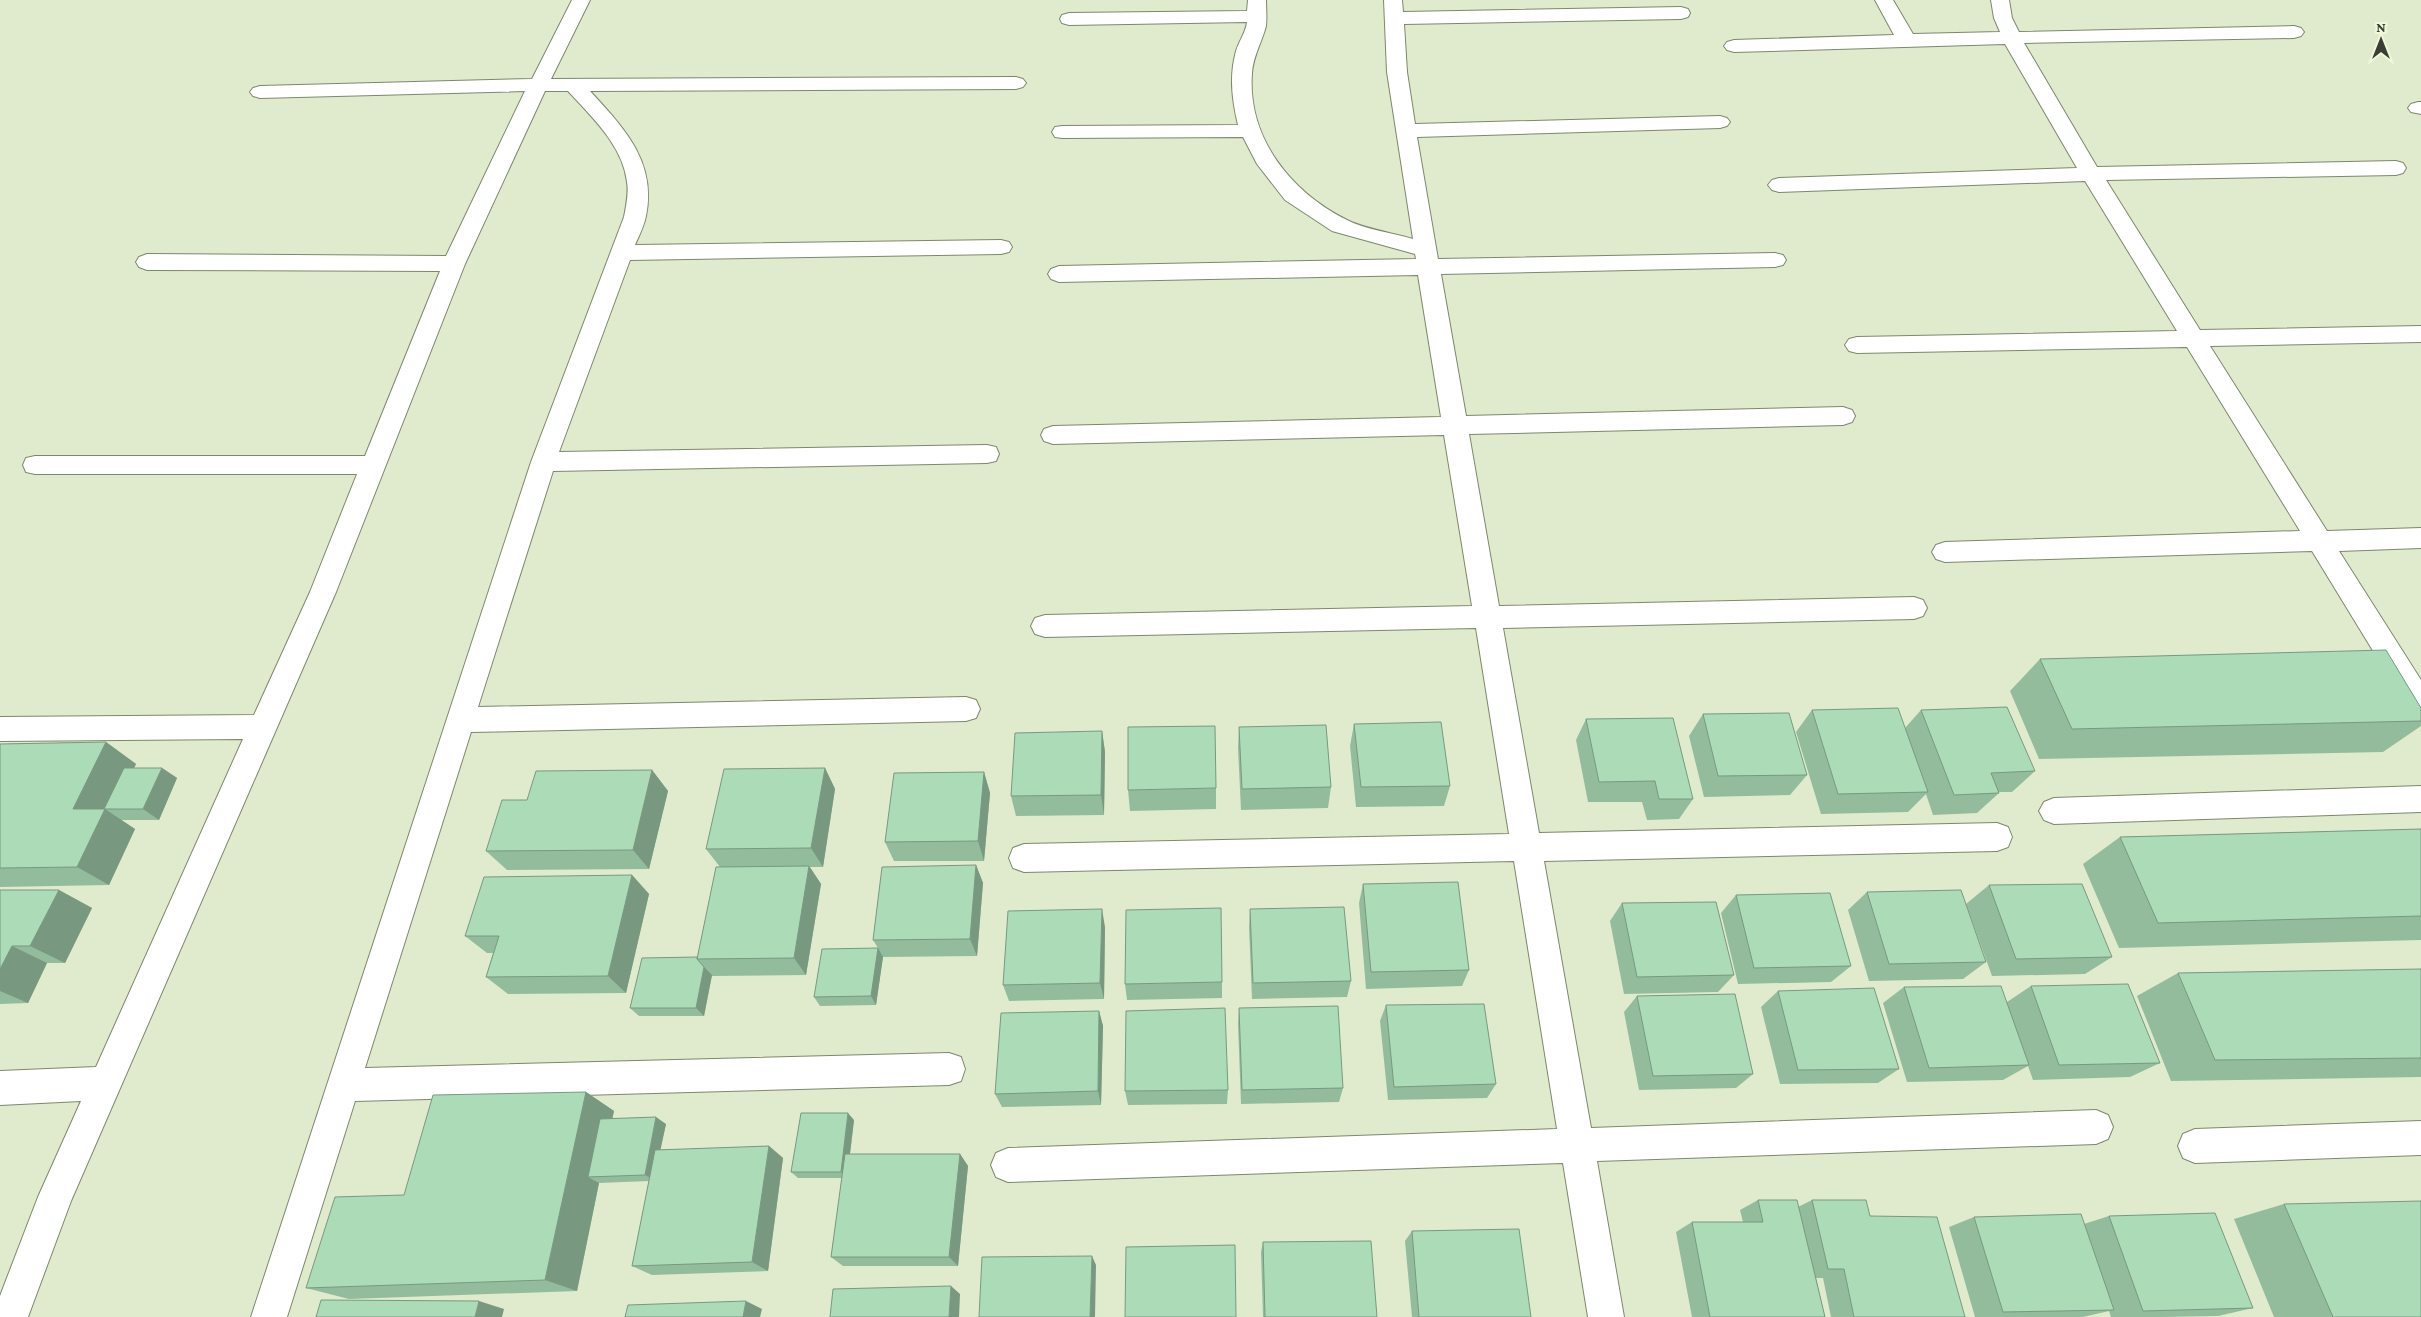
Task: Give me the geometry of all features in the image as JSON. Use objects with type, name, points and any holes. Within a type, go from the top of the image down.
[{"type":"street","points":[[10,1317],[55,1197],[104,1083],[323,592],[454,264],[538,85],[581,0]]},
{"type":"street","points":[[1884,0],[1907,40]]},
{"type":"street","points":[[2000,0],[2003,18],[2012,39],[2091,174],[2421,704]]},
{"type":"street","points":[[1069,19],[1257,8],[1256,26],[1246,51],[1242,72],[1242,100],[1250,131],[1264,159],[1293,195],[1340,226],[1428,259]]},
{"type":"street","points":[[1606,1317],[1413,177],[1397,72],[1394,9],[1681,13]]},
{"type":"street","points":[[1734,46],[1907,40],[2294,32]]},
{"type":"street","points":[[260,92],[538,85],[1016,84]]},
{"type":"street","points":[[269,1317],[543,462],[635,217],[638,182],[630,158],[602,116],[574,85]]},
{"type":"street","points":[[1407,131],[1720,122]]},
{"type":"street","points":[[1062,132],[1250,131]]},
{"type":"street","points":[[1780,185],[2091,174],[2396,168]]},
{"type":"street","points":[[623,253],[1001,246]]},
{"type":"street","points":[[1059,274],[1428,259],[1775,260]]},
{"type":"street","points":[[147,262],[454,264]]},
{"type":"street","points":[[1856,346],[2421,334]]},
{"type":"street","points":[[1053,435],[1842,416]]},
{"type":"street","points":[[543,462],[986,454]]},
{"type":"street","points":[[34,465],[374,465]]},
{"type":"street","points":[[1945,552],[2421,538]]},
{"type":"street","points":[[1045,626],[1914,608]]},
{"type":"street","points":[[459,720],[966,710]]},
{"type":"street","points":[[0,729],[264,727]]},
{"type":"street","points":[[2054,810],[2421,799]]},
{"type":"street","points":[[1024,858],[1997,837]]},
{"type":"street","points":[[343,1085],[949,1070]]},
{"type":"street","points":[[0,1088],[104,1083]]},
{"type":"street","points":[[1008,1164],[2096,1127]]},
{"type":"street","points":[[2196,1146],[2421,1138]]},
{"type":"building","points":[[2386,650],[2421,708],[2421,721],[2072,729],[2040,659]]},
{"type":"building","points":[[2007,707],[2035,771],[1991,773],[1999,793],[1954,795],[1921,710]]},
{"type":"building","points":[[1898,708],[1928,792],[1838,794],[1812,710]]},
{"type":"building","points":[[1789,713],[1807,775],[1718,776],[1703,714]]},
{"type":"building","points":[[1673,718],[1693,799],[1659,799],[1655,781],[1599,782],[1586,719]]},
{"type":"building","points":[[1441,722],[1450,786],[1361,787],[1354,724]]},
{"type":"building","points":[[1326,725],[1331,787],[1242,789],[1239,727]]},
{"type":"building","points":[[1215,726],[1216,788],[1128,790],[1128,727]]},
{"type":"building","points":[[1102,731],[1101,795],[1011,796],[1015,733]]},
{"type":"building","points":[[106,742],[73,809],[105,809],[77,867],[0,868],[0,744]]},
{"type":"building","points":[[124,768],[162,768],[143,809],[104,809]]},
{"type":"building","points":[[825,768],[811,848],[706,849],[724,769]]},
{"type":"building","points":[[652,770],[633,850],[486,851],[502,800],[527,800],[536,771]]},
{"type":"building","points":[[984,772],[978,841],[885,842],[894,773]]},
{"type":"building","points":[[2421,829],[2421,916],[2158,923],[2120,837]]},
{"type":"building","points":[[976,865],[970,939],[873,940],[882,867]]},
{"type":"building","points":[[809,866],[794,958],[697,959],[716,867]]},
{"type":"building","points":[[632,875],[608,976],[486,977],[499,936],[465,936],[484,877]]},
{"type":"building","points":[[1458,882],[1469,970],[1371,972],[1363,884]]},
{"type":"building","points":[[2082,884],[2112,957],[2016,959],[1989,885]]},
{"type":"building","points":[[0,890],[59,890],[30,946],[12,946],[0,969]]},
{"type":"building","points":[[1961,890],[1986,962],[1889,964],[1867,892]]},
{"type":"building","points":[[1830,893],[1851,966],[1754,968],[1736,895]]},
{"type":"building","points":[[1716,902],[1734,975],[1637,977],[1622,903]]},
{"type":"building","points":[[1344,907],[1351,981],[1253,983],[1250,909]]},
{"type":"building","points":[[1221,908],[1222,982],[1125,984],[1126,910]]},
{"type":"building","points":[[1102,909],[1100,983],[1003,985],[1008,911]]},
{"type":"building","points":[[878,948],[871,996],[814,997],[822,949]]},
{"type":"building","points":[[697,957],[704,967],[696,1008],[630,1008],[642,958]]},
{"type":"building","points":[[2421,969],[2421,1058],[2215,1060],[2178,973]]},
{"type":"building","points":[[2128,984],[2160,1063],[2059,1065],[2031,986]]},
{"type":"building","points":[[2001,986],[2029,1065],[1929,1068],[1904,987]]},
{"type":"building","points":[[1874,988],[1899,1069],[1798,1070],[1778,991]]},
{"type":"building","points":[[1735,994],[1753,1074],[1653,1076],[1637,996]]},
{"type":"building","points":[[1484,1004],[1496,1084],[1394,1087],[1386,1005]]},
{"type":"building","points":[[1338,1006],[1343,1088],[1242,1090],[1239,1008]]},
{"type":"building","points":[[1225,1008],[1228,1090],[1125,1091],[1126,1011]]},
{"type":"building","points":[[1099,1011],[1098,1091],[995,1094],[1001,1013]]},
{"type":"building","points":[[586,1092],[545,1280],[306,1288],[335,1197],[404,1195],[433,1095]]},
{"type":"building","points":[[801,1113],[848,1113],[841,1172],[791,1172]]},
{"type":"building","points":[[656,1117],[645,1175],[588,1177],[600,1119]]},
{"type":"building","points":[[769,1146],[752,1262],[632,1266],[655,1150]]},
{"type":"building","points":[[845,1154],[960,1154],[949,1257],[831,1257]]},
{"type":"building","points":[[1758,1200],[1797,1200],[1825,1317],[1710,1317],[1692,1222],[1763,1222]]},
{"type":"building","points":[[1812,1200],[1866,1200],[1870,1216],[1937,1217],[1965,1317],[1854,1317],[1844,1269],[1828,1269]]},
{"type":"building","points":[[2421,1201],[2421,1317],[2333,1317],[2284,1204]]},
{"type":"building","points":[[2215,1213],[2253,1308],[2143,1311],[2109,1216]]},
{"type":"building","points":[[2081,1214],[2114,1310],[2003,1312],[1974,1217]]},
{"type":"building","points":[[1519,1229],[1531,1317],[1419,1317],[1412,1231]]},
{"type":"building","points":[[1371,1241],[1377,1317],[1265,1317],[1263,1242]]},
{"type":"building","points":[[1235,1245],[1236,1317],[1125,1317],[1126,1247]]},
{"type":"building","points":[[1092,1256],[1090,1317],[979,1317],[982,1257]]},
{"type":"building","points":[[951,1286],[949,1317],[830,1317],[833,1289]]},
{"type":"building","points":[[321,1300],[479,1301],[475,1317],[316,1317]]},
{"type":"building","points":[[746,1301],[743,1317],[625,1317],[628,1305]]}]
